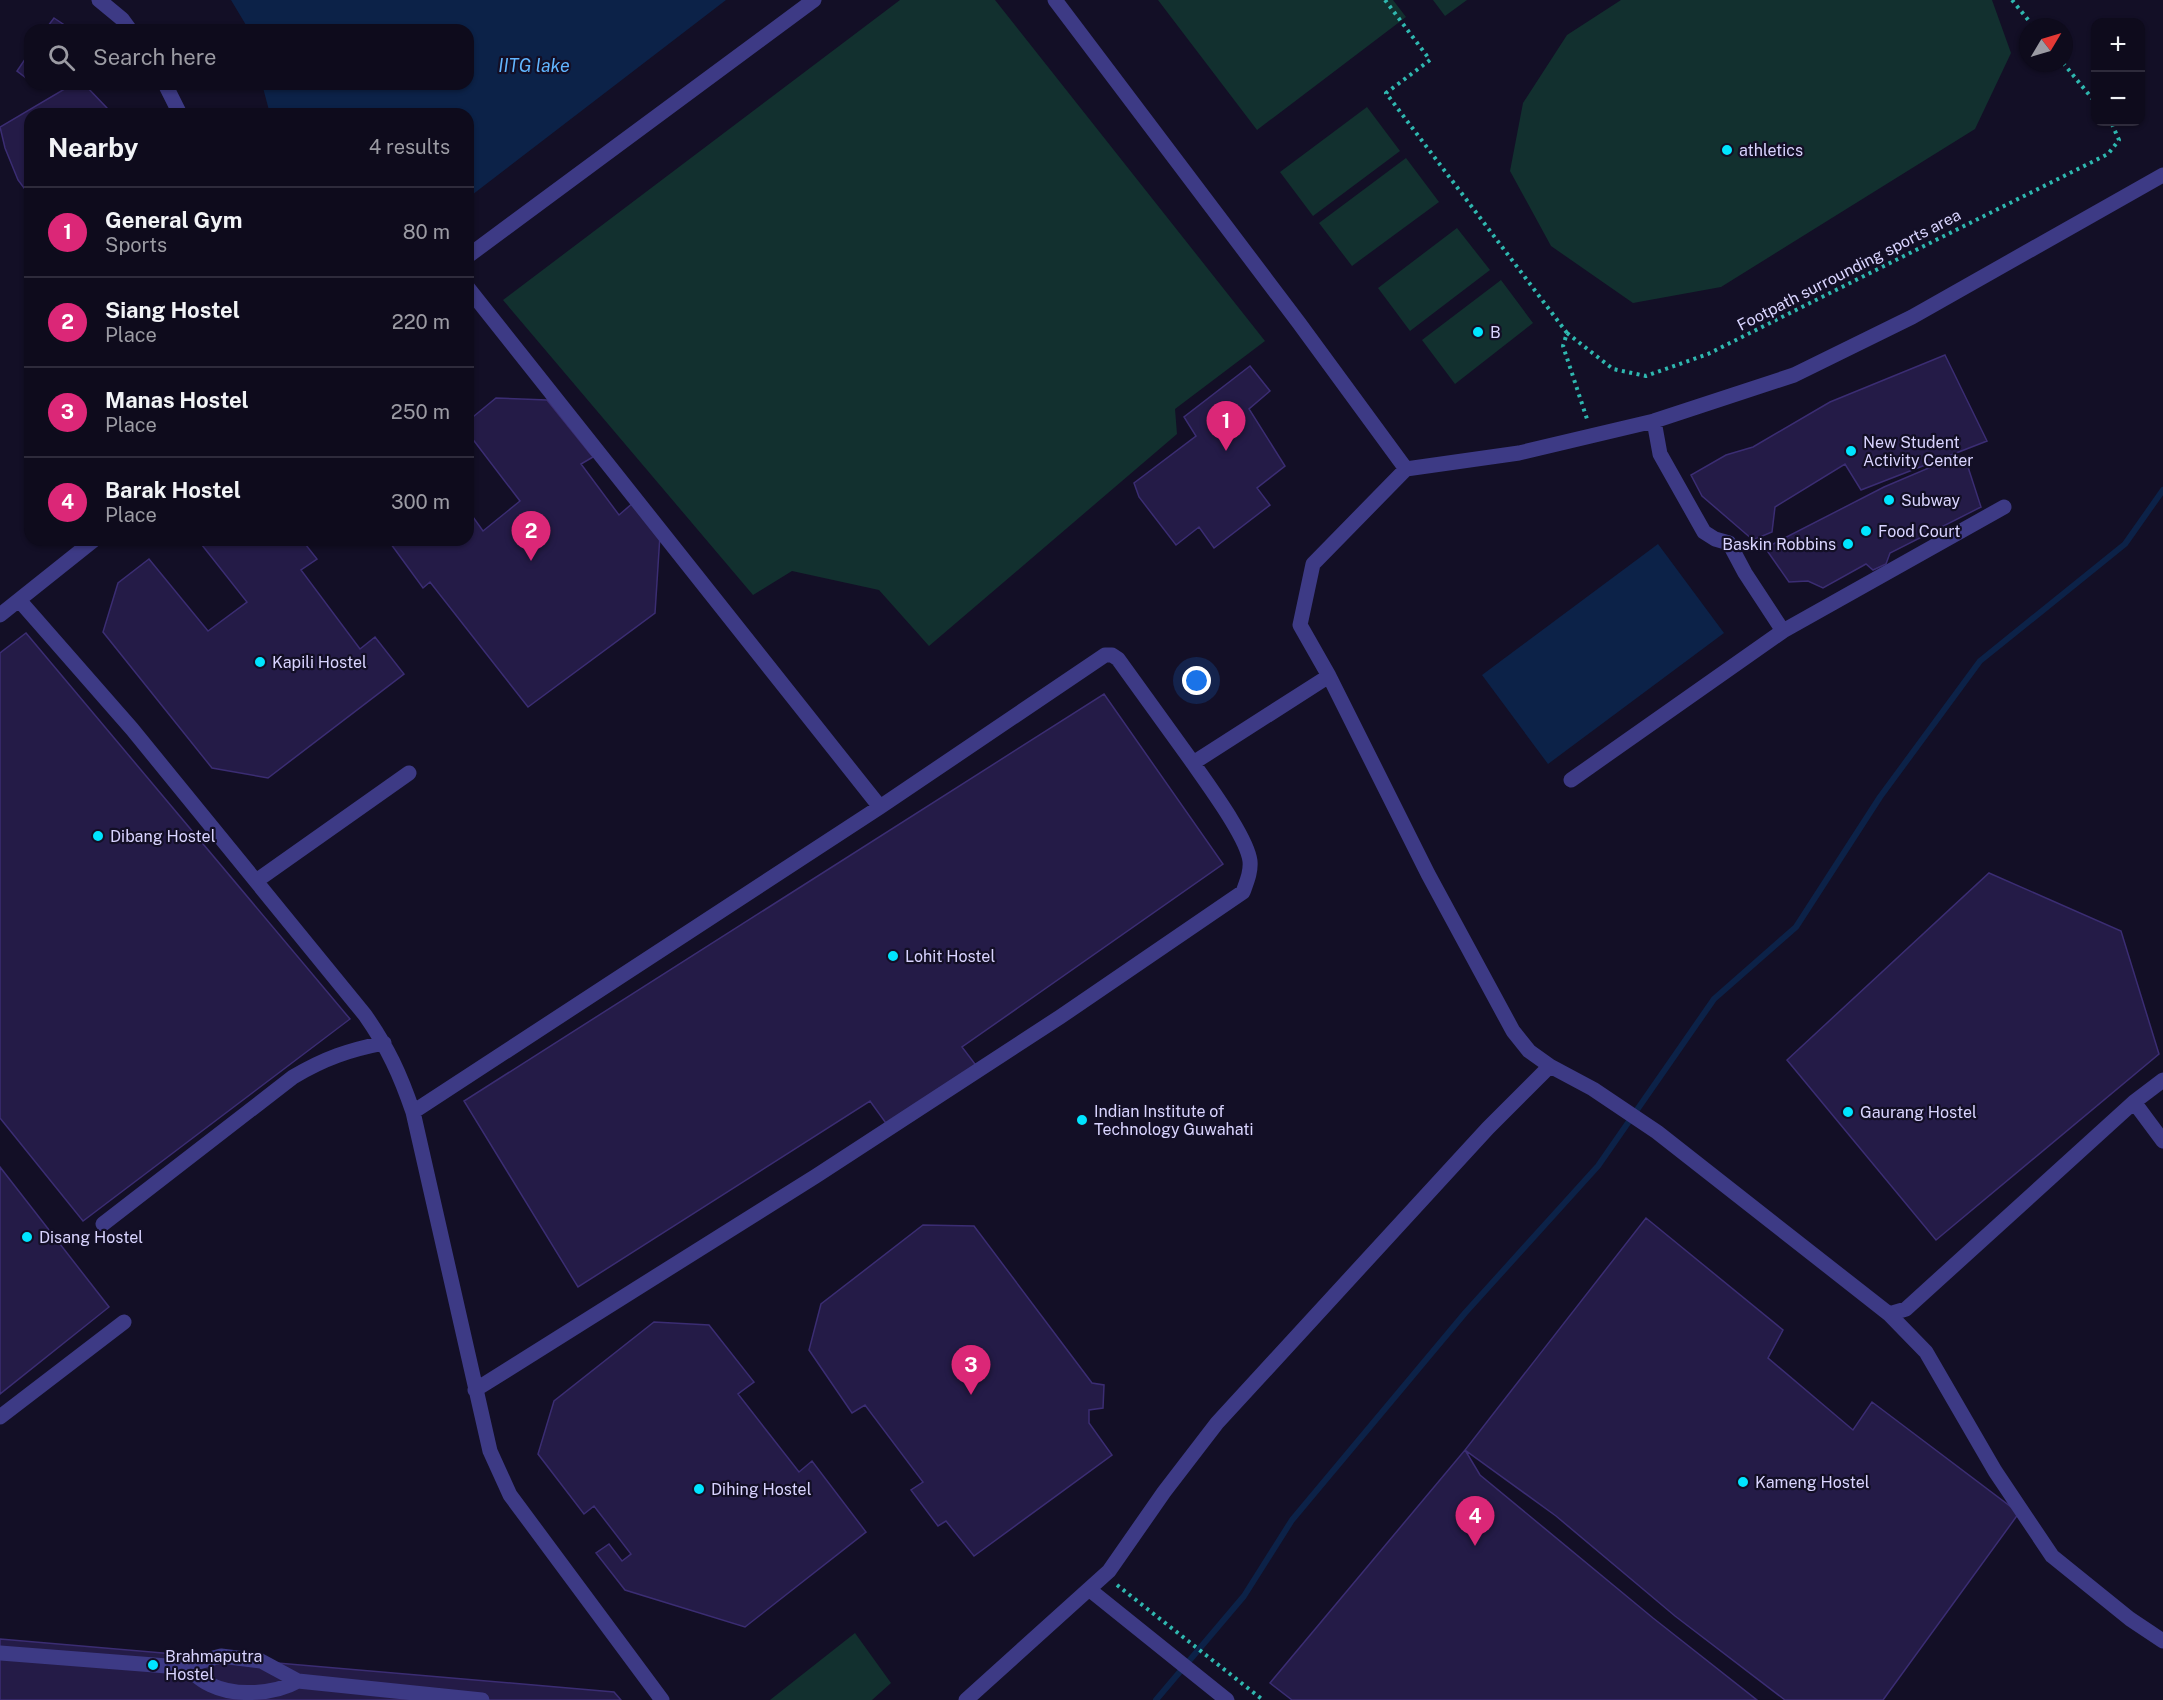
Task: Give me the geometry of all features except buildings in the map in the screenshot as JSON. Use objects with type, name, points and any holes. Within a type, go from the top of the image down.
[{"type":"street","points":[[99,0],[126,24]]},
{"type":"street","points":[[474,252],[814,0]]},
{"type":"street","points":[[1055,0],[1299,323],[1406,469]]},
{"type":"street","points":[[168,90],[177,108]]},
{"type":"street","points":[[2163,175],[1912,317],[1794,375],[1654,421],[1519,453],[1406,469],[1313,564],[1300,625],[1329,676],[1428,874],[1513,1031],[1529,1051],[1550,1066],[1593,1089],[1657,1132],[1889,1314],[1926,1352],[1995,1471],[2052,1556],[2130,1618],[2163,1641]]},
{"type":"street","points":[[474,296],[880,807]]},
{"type":"street","points":[[1654,421],[1660,454],[1704,532],[1715,540],[1729,543],[1745,573],[1784,631]]},
{"type":"street","points":[[1571,780],[1784,631],[2004,507]]},
{"type":"street","points":[[0,615],[86,546]]},
{"type":"street","points":[[19,600],[132,729],[365,1015],[384,1043],[400,1075],[413,1112],[490,1450],[510,1495],[660,1699]]},
{"type":"street","points":[[413,1112],[880,807],[1105,655],[1112,655],[1118,659],[1193,763],[1244,843],[1250,859],[1250,876],[1243,892],[1060,1017],[816,1176],[475,1390]]},
{"type":"street","points":[[1193,763],[1329,676]]},
{"type":"street","points":[[256,881],[409,773]]},
{"type":"street","points":[[103,1224],[293,1077],[345,1051],[384,1043]]},
{"type":"street","points":[[966,1700],[1109,1571],[1178,1473],[1217,1423],[1488,1128],[1550,1066]]},
{"type":"street","points":[[1889,1314],[1906,1309],[2134,1102],[2163,1080]]},
{"type":"street","points":[[2134,1102],[2163,1141]]},
{"type":"street","points":[[0,1417],[124,1322]]},
{"type":"street","points":[[1090,1590],[1227,1700]]},
{"type":"street","points":[[0,1653],[185,1666],[221,1656],[258,1660],[298,1681],[482,1700]]},
{"type":"street","points":[[185,1666],[211,1685],[228,1691],[274,1690],[298,1681]]},
{"type":"path","points":[[1385,0],[1430,60],[1386,93],[1567,333],[1563,346],[1592,436]]},
{"type":"path","points":[[2012,0],[2027,18]]},
{"type":"path","points":[[2070,72],[2091,97]]},
{"type":"path","name":"Footpath surrounding sports area","points":[[1567,333],[1613,369],[1646,376],[1708,354],[2108,154],[2120,140],[2113,126]]},
{"type":"path","points":[[1109,1571],[1118,1585],[1263,1700]]},
{"type":"green space","points":[[900,0],[995,0],[1265,341],[1175,409],[1177,434],[929,646],[879,590],[792,571],[753,595],[503,300]]},
{"type":"green space","points":[[1158,0],[1393,0],[1406,17],[1257,130]]},
{"type":"green space","points":[[1433,0],[1467,0],[1445,16]]},
{"type":"green space","name":"athletics","points":[[1621,0],[1992,0],[2011,53],[1975,129],[1721,287],[1633,303],[1551,246],[1510,171],[1523,103],[1567,35]]},
{"type":"green space","points":[[1367,107],[1400,151],[1313,216],[1280,172]]},
{"type":"green space","points":[[1406,158],[1439,202],[1352,266],[1319,223]]},
{"type":"green space","points":[[1457,228],[1490,270],[1410,331],[1378,288]]},
{"type":"green space","name":"B","points":[[1501,280],[1533,323],[1455,384],[1422,340]]},
{"type":"green space","points":[[855,1633],[891,1683],[872,1700],[770,1700]]},
{"type":"water","name":"IITG lake","points":[[231,0],[726,0],[474,193],[474,108],[268,108],[264,90],[474,90],[474,24],[245,24]]},
{"type":"water","points":[[1658,544],[1724,633],[1548,764],[1482,675]]},
{"type":"waterway","points":[[1156,1700],[1244,1596],[1292,1520],[1465,1313],[1598,1166],[1714,999],[1796,927],[1880,797],[1980,661],[2125,544],[2163,490]]},
{"type":"place","name":"athletics","points":[[1727,150]]},
{"type":"place","name":"B","points":[[1478,332]]},
{"type":"place","name":"General Gym","points":[[1226,451]]},
{"type":"place","name":"New Student Activity Center","points":[[1851,451]]},
{"type":"place","name":"Subway","points":[[1889,500]]},
{"type":"place","name":"Food Court","points":[[1866,531]]},
{"type":"place","name":"Baskin Robbins","points":[[1848,544]]},
{"type":"place","name":"Siang Hostel","points":[[531,561]]},
{"type":"place","name":"Kapili Hostel","points":[[260,662]]},
{"type":"place","name":"Dibang Hostel","points":[[98,836]]},
{"type":"place","name":"Lohit Hostel","points":[[893,956]]},
{"type":"place","name":"Gaurang Hostel","points":[[1848,1112]]},
{"type":"place","name":"Indian Institute of Technology Guwahati","points":[[1082,1120]]},
{"type":"place","name":"Disang Hostel","points":[[27,1237]]},
{"type":"place","name":"Manas Hostel","points":[[971,1395]]},
{"type":"place","name":"Kameng Hostel","points":[[1743,1482]]},
{"type":"place","name":"Dihing Hostel","points":[[699,1489]]},
{"type":"place","name":"Barak Hostel","points":[[1475,1546]]},
{"type":"place","name":"Brahmaputra Hostel","points":[[153,1665]]}]
